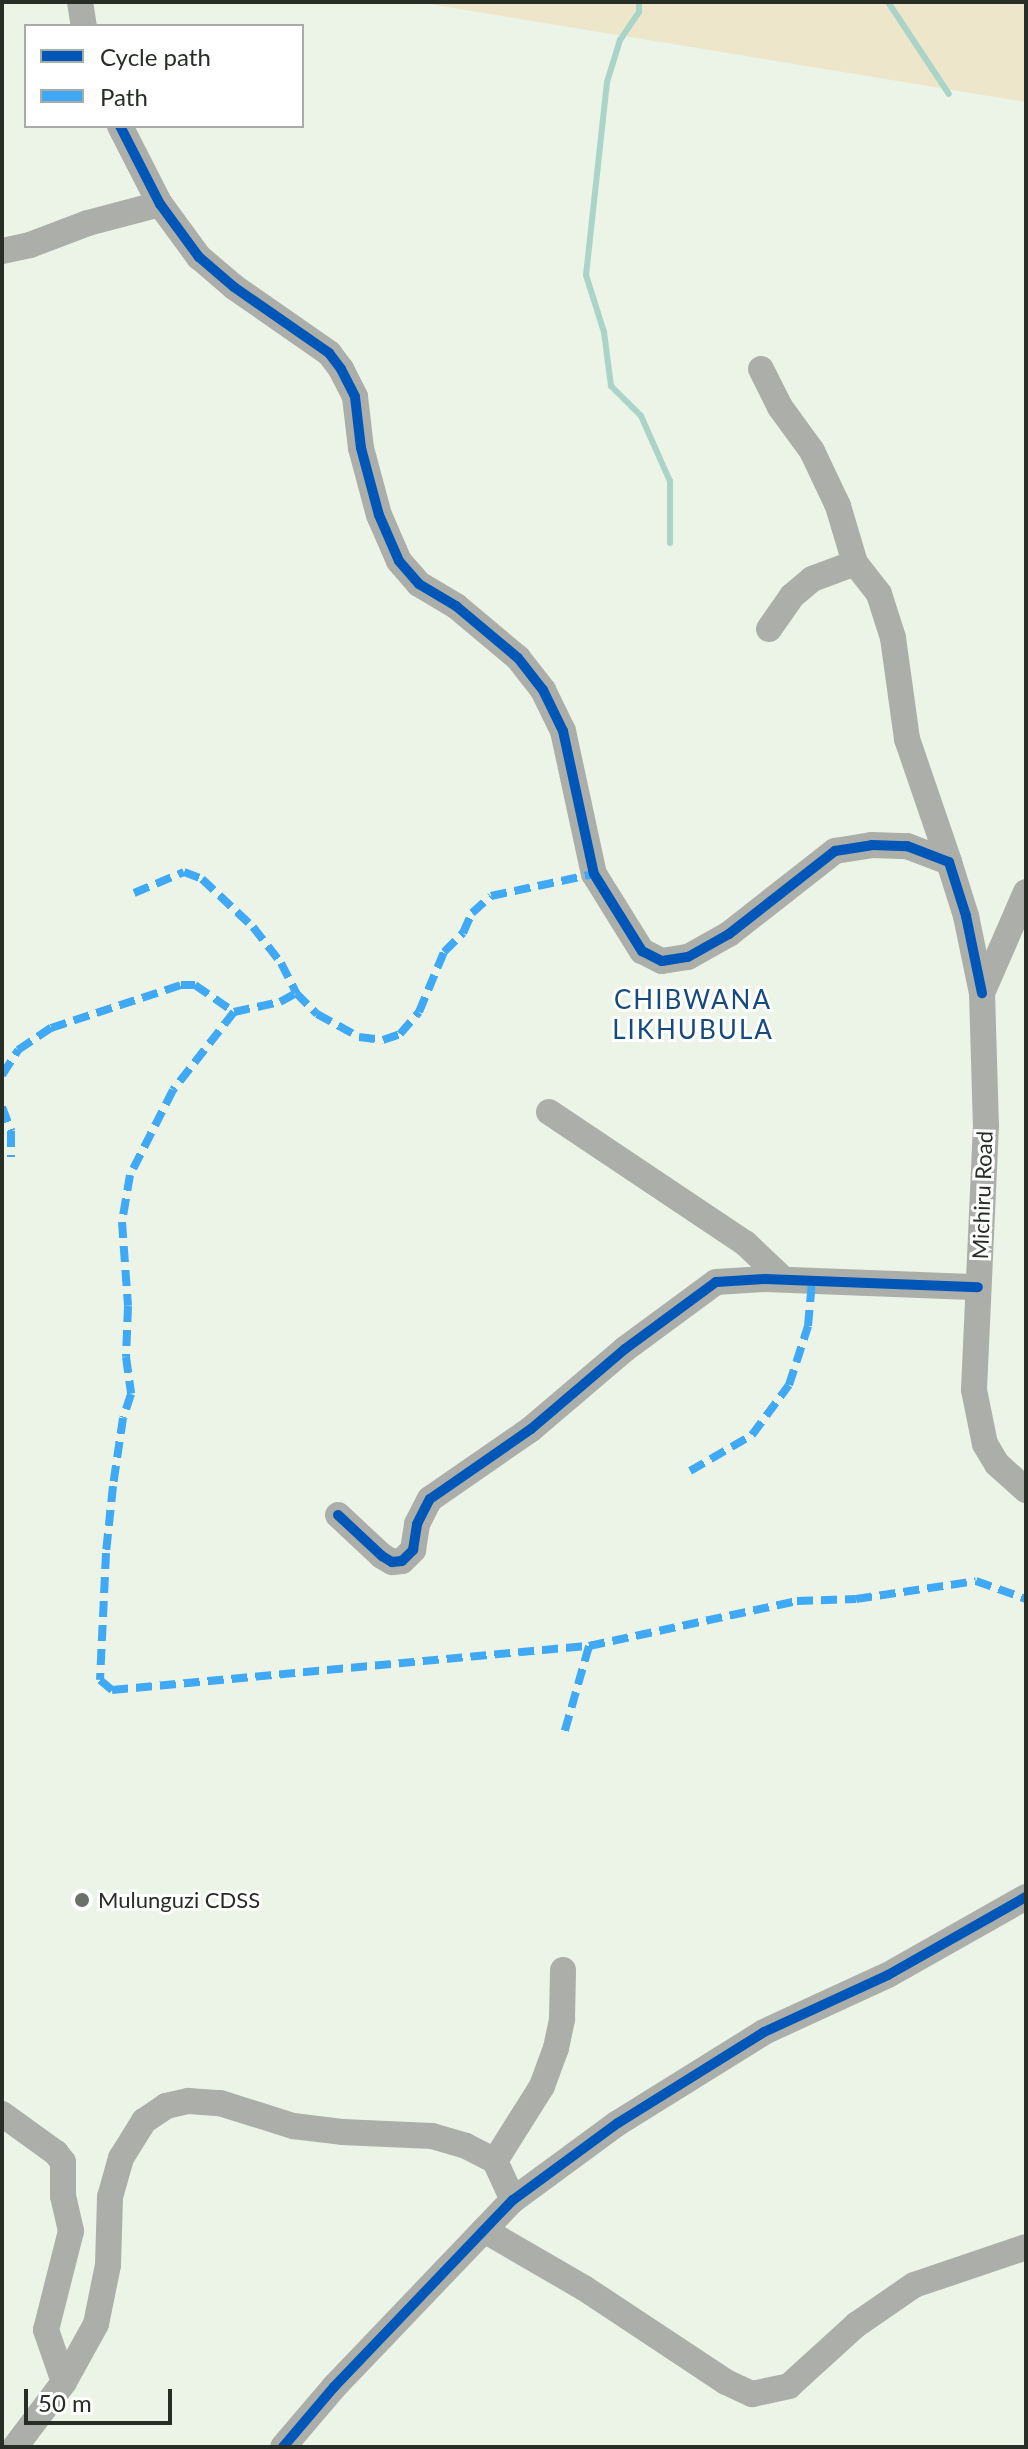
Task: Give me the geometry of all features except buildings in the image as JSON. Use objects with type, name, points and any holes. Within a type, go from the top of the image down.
[{"type":"street","points":[[80,2],[84,24]]},
{"type":"street","points":[[121,128],[160,204],[199,257],[234,287],[329,353],[341,369],[355,397],[361,448],[379,515],[399,561],[419,584],[456,606],[518,658],[543,690],[563,731],[594,874],[642,951],[662,961],[688,957],[729,934],[835,851],[872,845],[907,846],[949,862]]},
{"type":"street","points":[[2,251],[160,204]]},
{"type":"street","points":[[761,369],[780,407],[812,451],[838,506],[855,563],[879,594],[893,638],[907,739],[966,916],[982,993]]},
{"type":"street","points":[[769,629],[792,596],[812,579],[855,563]]},
{"type":"street","name":"Michiru Road","points":[[1026,892],[982,993],[986,1125],[974,1390],[979,1428],[997,1464],[1026,1490]]},
{"type":"street","points":[[549,1112],[745,1243],[783,1279]]},
{"type":"street","points":[[338,1515],[382,1556],[392,1562],[402,1561],[413,1550],[417,1524],[430,1499],[531,1429],[696,1294],[716,1282],[783,1279],[978,1287]]},
{"type":"street","points":[[283,2447],[334,2387],[513,2200],[618,2123],[764,2032],[888,1975],[1026,1897]]},
{"type":"street","points":[[495,2161],[542,2086],[556,2048],[562,2019],[563,1970]]},
{"type":"street","points":[[15,2447],[64,2382],[96,2324],[108,2265],[110,2197],[121,2158],[144,2121],[166,2106],[188,2101],[220,2103],[293,2126],[342,2132],[432,2136],[466,2146],[495,2161],[513,2200]]},
{"type":"street","points":[[2,2114],[56,2153],[63,2162],[63,2196],[71,2231],[46,2330],[64,2382]]},
{"type":"street","points":[[484,2230],[584,2288],[726,2382],[752,2394],[789,2386],[856,2325],[914,2285],[1026,2247]]},
{"type":"shaded area","points":[[1026,2],[1026,102],[429,4]]},
{"type":"waterway","points":[[639,2],[639,12],[620,40],[607,82],[586,275],[604,332],[611,386],[641,416],[670,481],[670,543]]},
{"type":"waterway","points":[[888,2],[949,94]]},
{"type":"marked path","points":[[134,893],[184,872],[202,879],[253,927],[281,963],[296,993]]},
{"type":"marked path","points":[[2,1075],[18,1050],[51,1028],[181,985],[195,985],[234,1012],[280,1002],[296,993],[317,1014],[359,1037],[383,1040],[400,1034],[419,1012],[444,952],[463,933],[472,913],[491,896],[594,874]]},
{"type":"marked path","points":[[234,1012],[173,1090],[130,1175],[122,1222],[128,1306],[126,1357],[131,1394],[123,1418],[113,1486],[106,1553],[100,1680],[112,1690],[589,1646],[564,1734]]},
{"type":"marked path","points":[[2,1107],[11,1131],[11,1157]]},
{"type":"marked path","points":[[690,1471],[752,1435],[789,1385],[808,1326],[812,1281]]},
{"type":"marked path","points":[[589,1646],[797,1601],[856,1599],[976,1581],[1026,1599]]},
{"type":"cycle path","points":[[121,128],[160,204],[199,257],[234,287],[329,353],[341,369],[355,397],[361,448],[379,515],[399,561],[419,584],[456,606],[518,658],[543,690],[563,731],[594,874],[642,951],[662,961],[688,957],[729,934],[835,851],[872,845],[907,846],[949,862],[966,916],[982,993]]},
{"type":"cycle path","points":[[338,1515],[382,1556],[392,1562],[402,1561],[413,1550],[417,1524],[430,1499],[531,1429],[625,1349],[716,1282],[765,1279],[978,1287]]},
{"type":"cycle path","points":[[283,2447],[334,2387],[513,2200],[618,2123],[764,2032],[888,1975],[1026,1897]]},
{"type":"place","name":"Mulunguzi CDSS","points":[[82,1900]]},
{"type":"district","name":"CHIBWANA LIKHUBULA","points":[[693,1015]]}]
